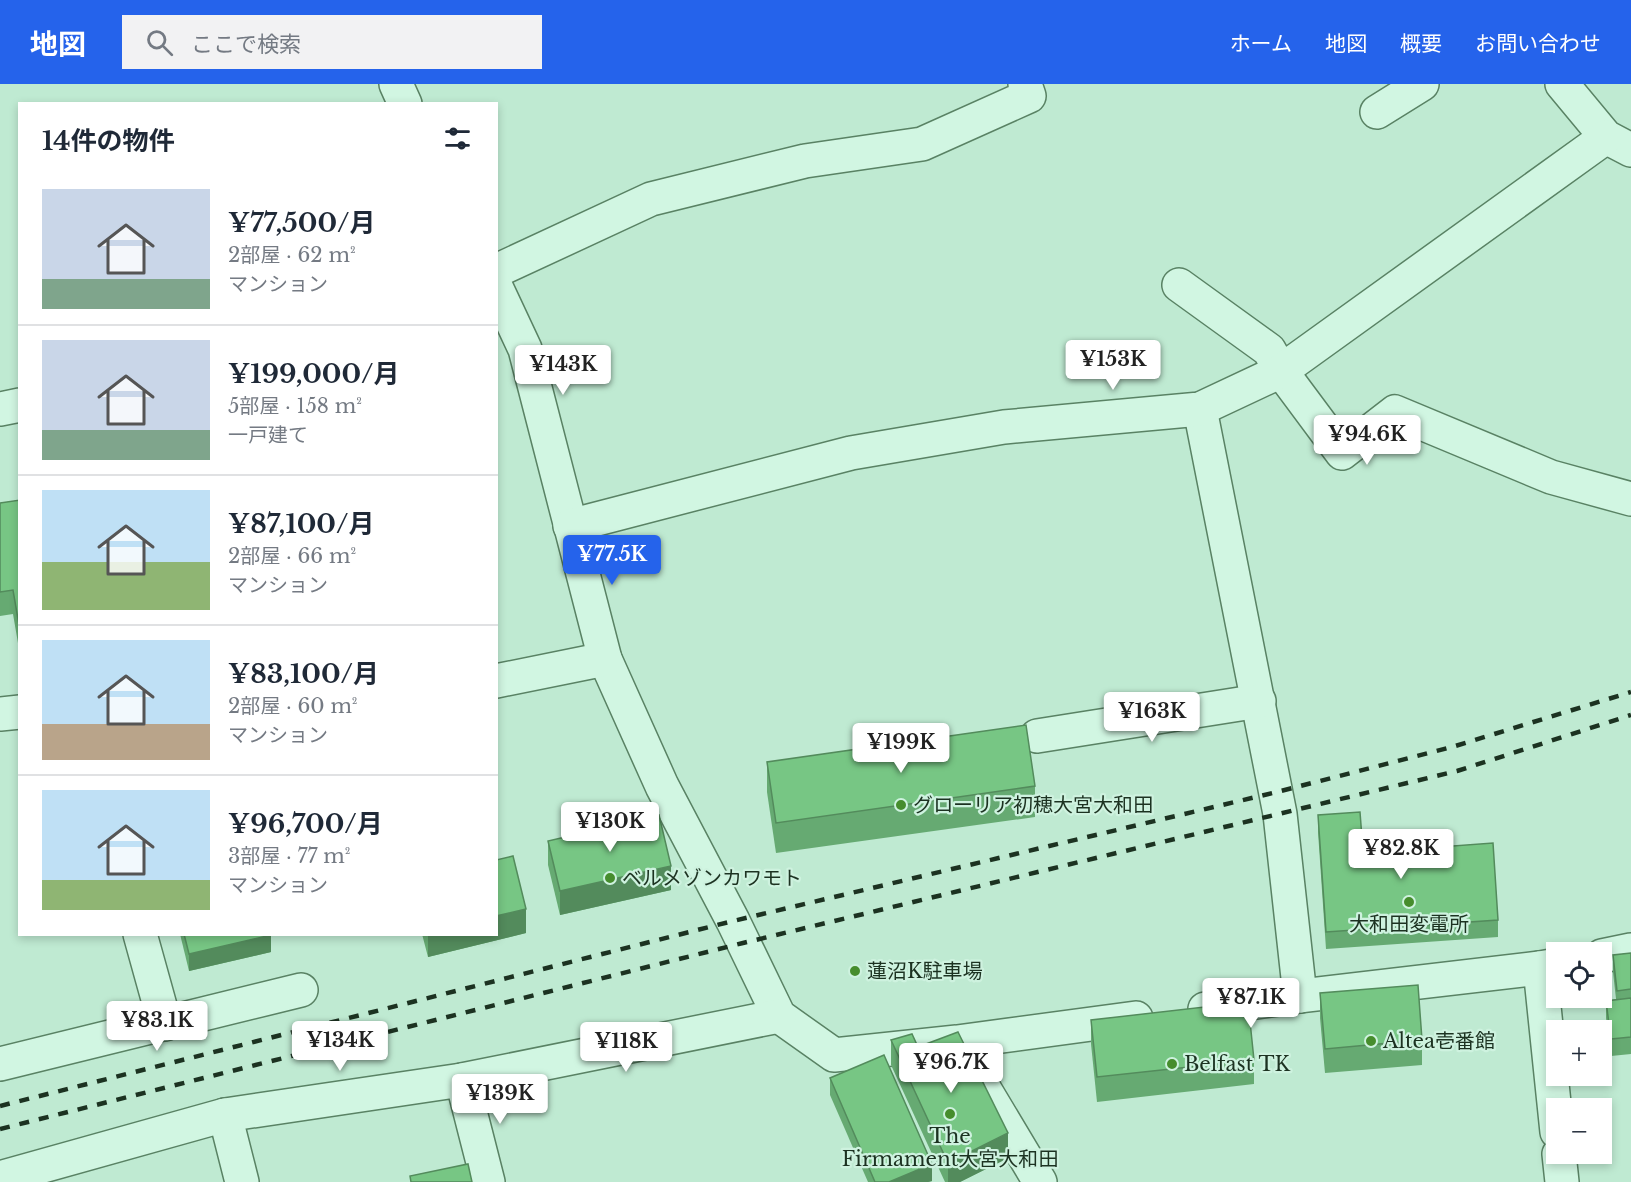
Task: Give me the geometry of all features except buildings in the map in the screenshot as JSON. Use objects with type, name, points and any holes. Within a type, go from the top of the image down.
[{"type":"street","points":[[396,84],[404,102]]},
{"type":"street","points":[[498,270],[651,199],[806,161],[922,144],[1029,96],[1025,84]]},
{"type":"street","points":[[1377,112],[1422,84]]},
{"type":"street","points":[[570,526],[851,453],[1004,427],[1200,409],[1281,370],[1619,143],[1562,84]]},
{"type":"street","points":[[1179,285],[1269,350],[1342,453],[1395,412],[1551,477],[1631,499]]},
{"type":"street","points":[[498,291],[525,349],[605,659],[662,786],[780,1016],[834,1055],[957,1042],[1300,996],[1546,966]]},
{"type":"street","points":[[0,409],[18,405]]},
{"type":"street","points":[[1200,409],[1280,814],[1300,996]]},
{"type":"street","points":[[498,681],[605,659]]},
{"type":"street","points":[[1037,735],[1259,701]]},
{"type":"street","points":[[0,714],[18,712]]},
{"type":"street","points":[[141,936],[165,1024]]},
{"type":"street","points":[[1612,954],[1631,951]]},
{"type":"street","points":[[0,1065],[301,990]]},
{"type":"street","points":[[1550,1008],[1555,1098]]},
{"type":"street","points":[[0,1178],[225,1115],[462,1080],[780,1016]]},
{"type":"street","points":[[957,1042],[1040,1182]]},
{"type":"street","points":[[462,1080],[488,1182]]},
{"type":"street","points":[[225,1115],[242,1182]]},
{"type":"street","points":[[1560,1164],[1562,1182]]},
{"type":"railway","points":[[0,1106],[733,921],[1277,792],[1452,747],[1631,692]]},
{"type":"railway","points":[[0,1129],[743,943],[1457,771],[1631,715]]},
{"type":"place","name":"グローリア初穂大宮大和田","points":[[901,805]]},
{"type":"place","name":"ベルメゾンカワモト","points":[[610,878]]},
{"type":"place","name":"大和田変電所","points":[[1409,902]]},
{"type":"place","name":"蓮沼K駐車場","points":[[855,971]]},
{"type":"place","name":"Altea壱番館","points":[[1371,1041]]},
{"type":"place","name":"Belfast TK","points":[[1172,1064]]},
{"type":"place","name":"The Firmament大宮大和田","points":[[950,1114]]}]
